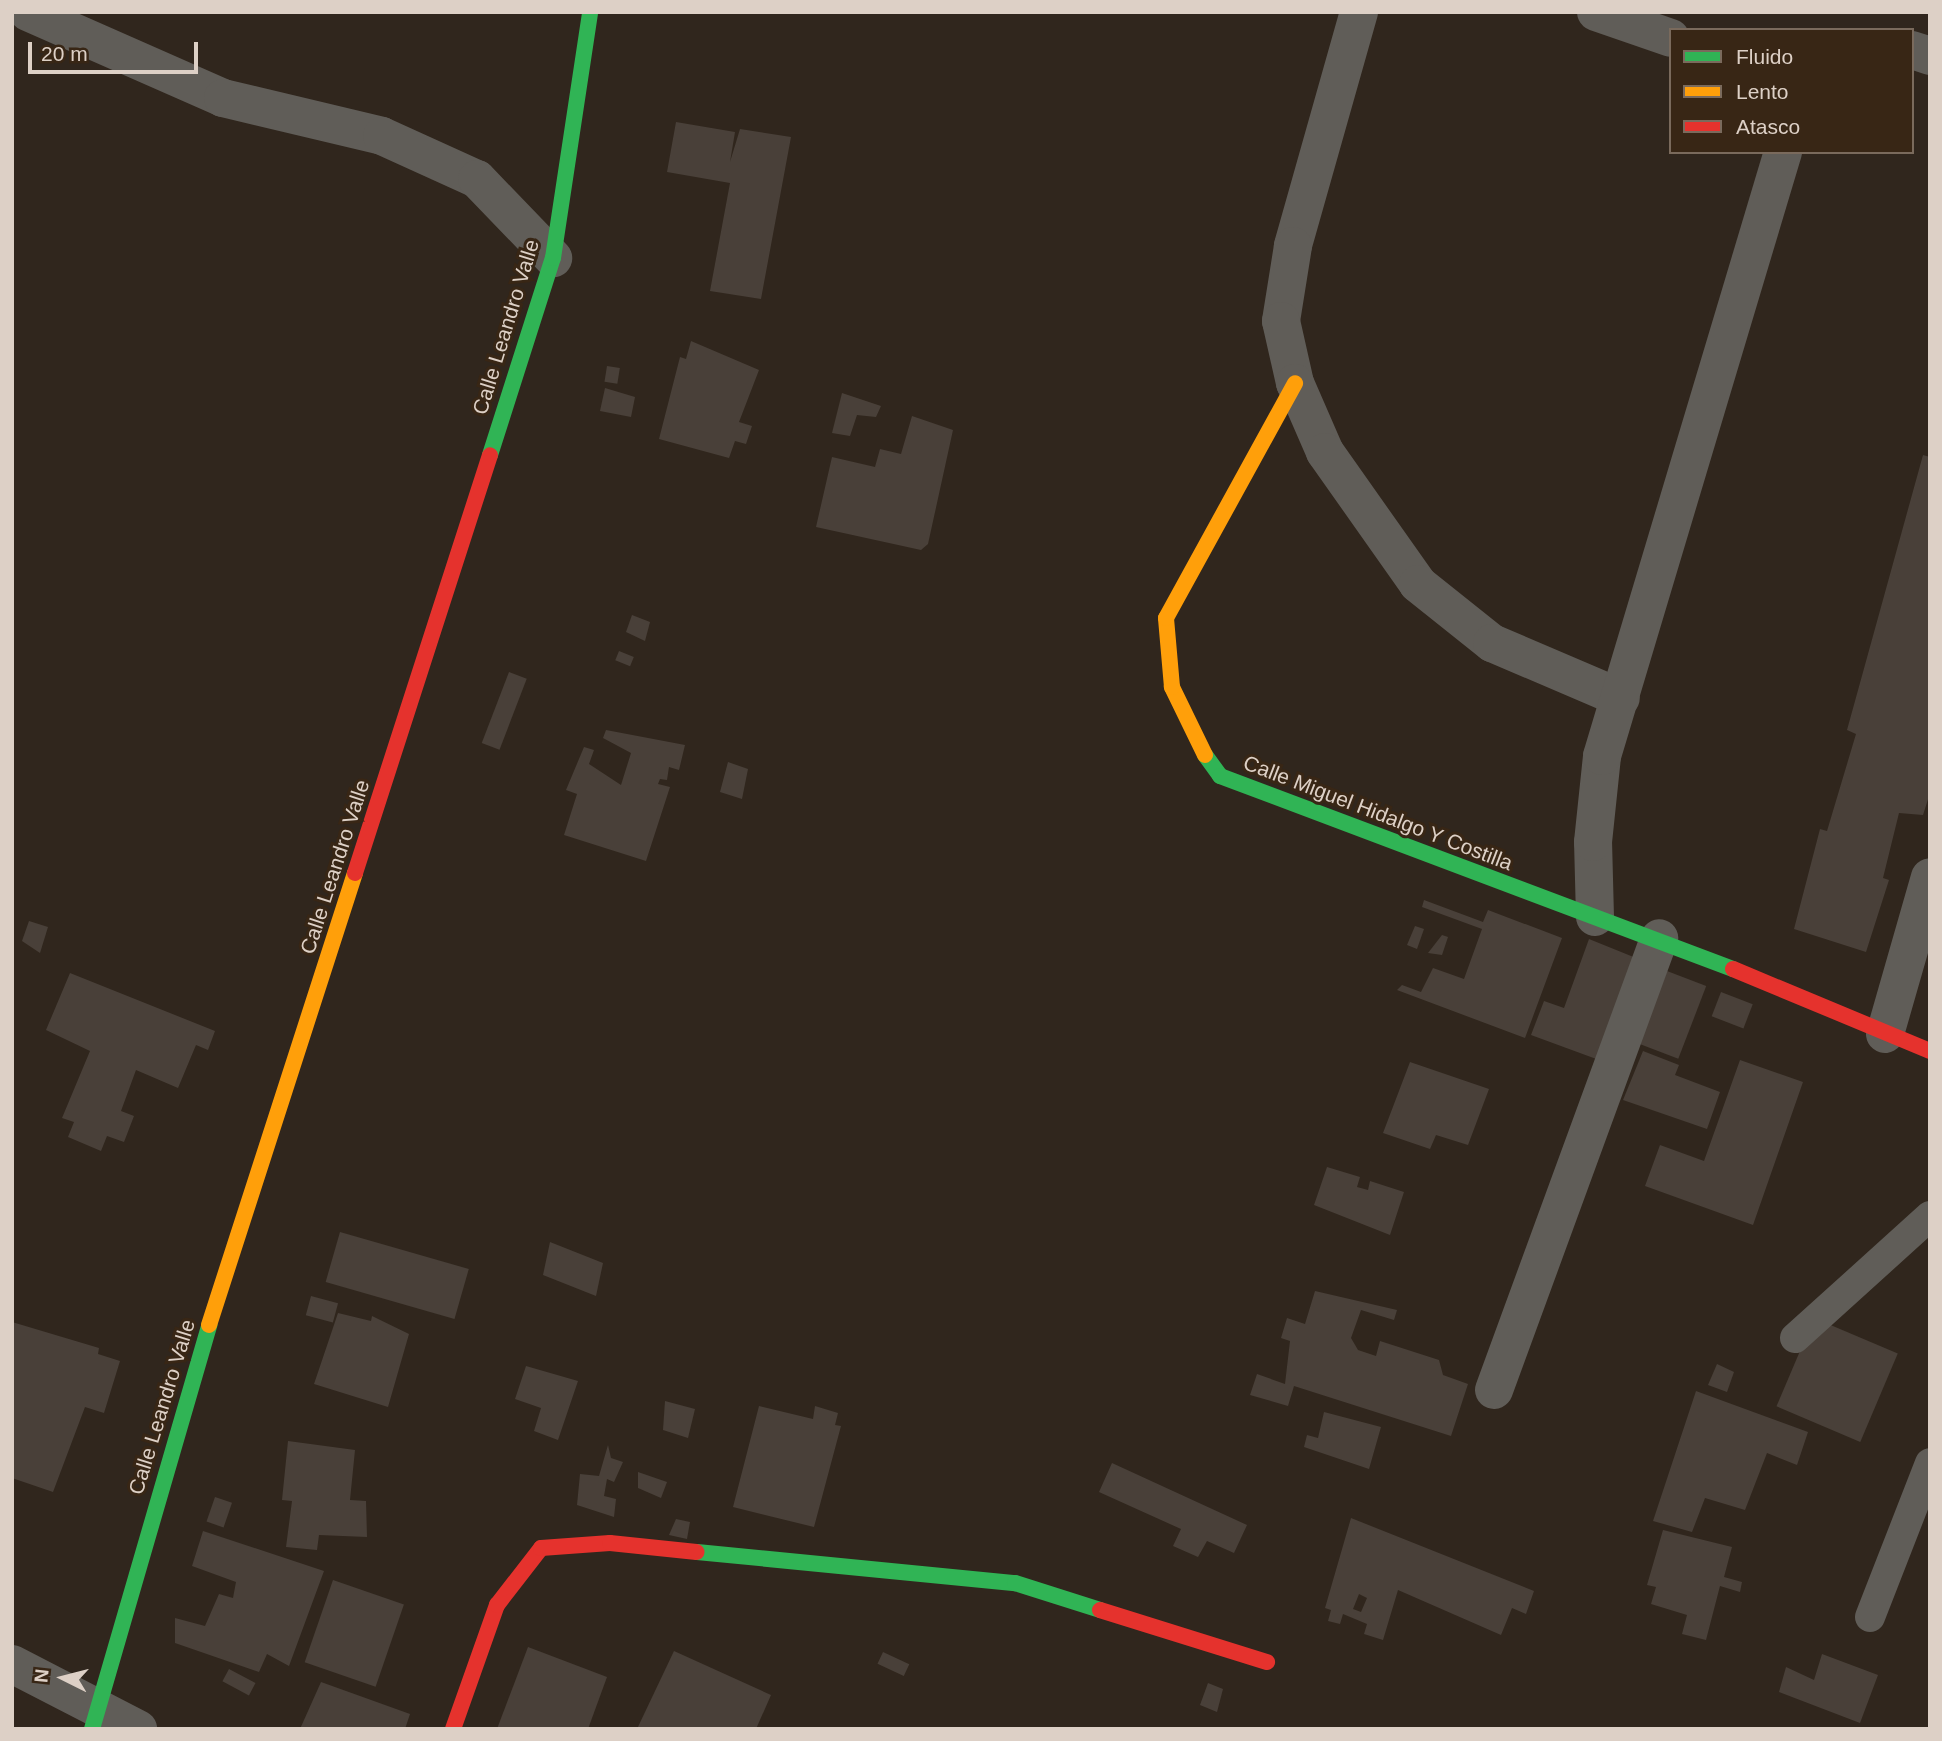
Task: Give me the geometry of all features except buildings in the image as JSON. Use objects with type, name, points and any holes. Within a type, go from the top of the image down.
[{"type":"street","points":[[28,12],[223,99],[382,136],[477,179],[552,258]]},
{"type":"street","name":"Calle Leandro Valle","points":[[96,1717],[165,1463],[552,258],[590,12]]},
{"type":"street","points":[[1359,12],[1293,246],[1281,321],[1295,383],[1325,452],[1418,584],[1492,643],[1621,698]]},
{"type":"street","points":[[1596,12],[1669,37]]},
{"type":"street","points":[[1595,917],[1593,842],[1602,756],[1782,154]]},
{"type":"street","name":"Calle Miguel Hidalgo Y Costilla","points":[[1295,383],[1166,618],[1172,687],[1190,734],[1220,776],[1595,917],[1659,938],[1930,1051]]},
{"type":"street","points":[[1885,1034],[1930,877]]},
{"type":"street","points":[[1494,1390],[1659,938]]},
{"type":"street","points":[[453,1729],[497,1605],[541,1548],[611,1543],[1015,1583],[1267,1662]]},
{"type":"street","points":[[12,1664],[96,1717],[138,1729]]},
{"type":"lane","points":[[1795,1338],[1930,1216]]},
{"type":"lane","points":[[1870,1617],[1930,1463]]},
{"type":"traffic: fast","points":[[490,455],[553,258],[590,12]]},
{"type":"traffic: fast","points":[[1205,755],[1220,776],[1733,969]]},
{"type":"traffic: fast","points":[[92,1729],[209,1325]]},
{"type":"traffic: fast","points":[[697,1552],[1015,1583],[1100,1610]]},
{"type":"traffic: slow","points":[[1205,755],[1172,687],[1166,618],[1295,383]]},
{"type":"traffic: slow","points":[[209,1325],[355,873]]},
{"type":"traffic: jam","points":[[355,873],[490,455]]},
{"type":"traffic: jam","points":[[1733,969],[1930,1051]]},
{"type":"traffic: jam","points":[[453,1729],[497,1605],[541,1548],[610,1543],[697,1552]]},
{"type":"traffic: jam","points":[[1100,1610],[1267,1662]]}]
